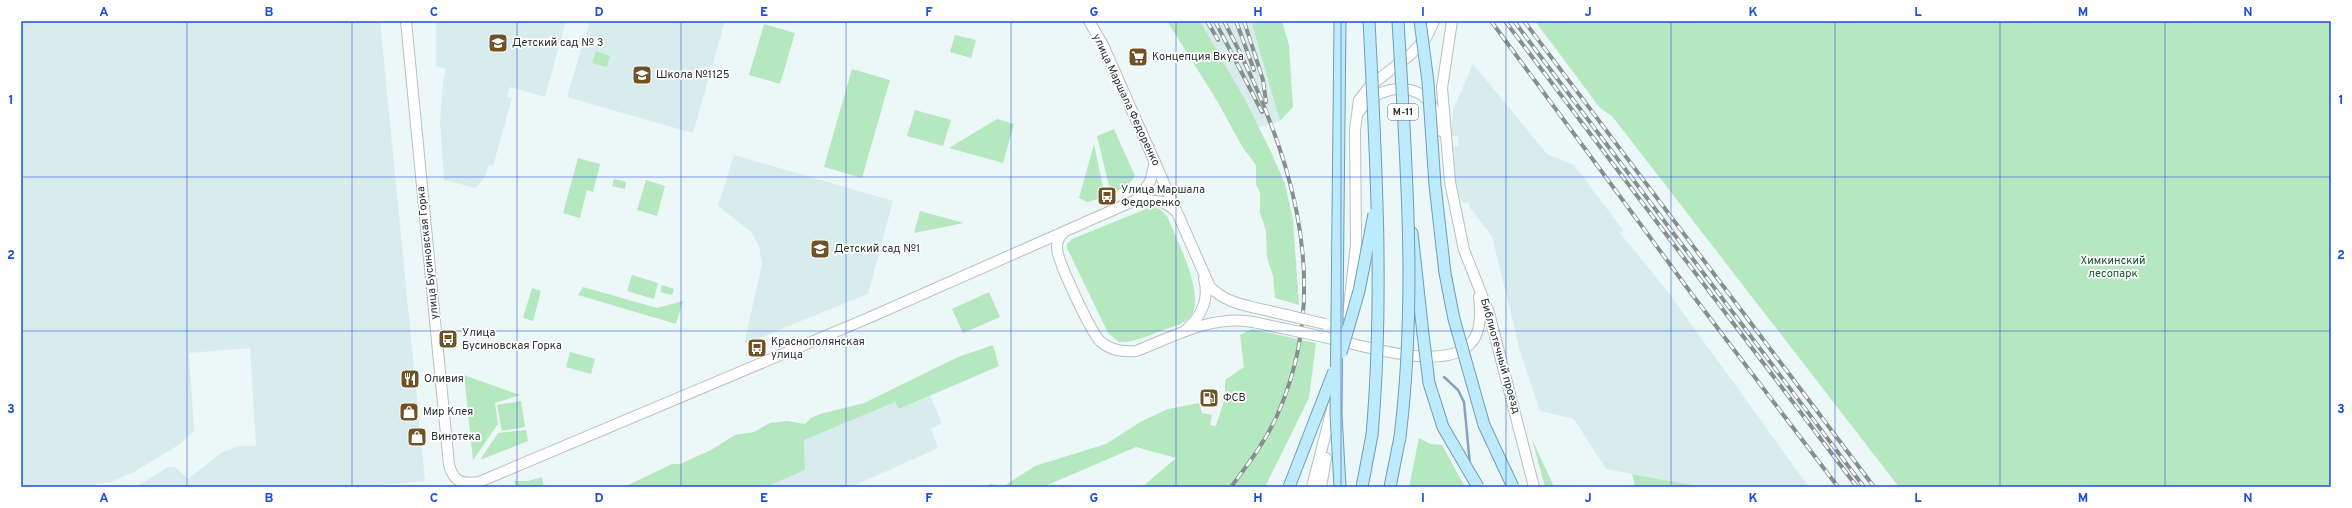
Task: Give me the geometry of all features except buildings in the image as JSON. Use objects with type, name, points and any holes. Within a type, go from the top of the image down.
[{"type":"main road","points":[[1340,21],[1336,414],[1340,487]]},
{"type":"main road","name":"М-11","points":[[1369,21],[1377,178]]},
{"type":"main road","name":"М-11","points":[[1398,21],[1408,203]]},
{"type":"main road","points":[[1420,21],[1428,82],[1435,185],[1446,281],[1466,363],[1484,425],[1512,487]]},
{"type":"main road","points":[[1362,487],[1372,435],[1377,353],[1379,232],[1377,178]]},
{"type":"main road","points":[[1289,487],[1348,328],[1369,245],[1377,178]]},
{"type":"main road","points":[[1390,487],[1400,436],[1404,401],[1410,308],[1408,203]]},
{"type":"main road","points":[[1408,203],[1423,334],[1434,403],[1442,427],[1478,487]]},
{"type":"street","name":"улица Бусиновская Горка","points":[[406,21],[449,465],[453,477],[458,482],[466,484],[479,482],[1026,250]]},
{"type":"street","name":"улица Маршала Федоренко","points":[[1089,21],[1103,45],[1203,275],[1210,287],[1218,295],[1228,301],[1325,324],[1340,321],[1349,308]]},
{"type":"street","points":[[1321,487],[1329,426],[1349,308],[1356,244],[1356,117],[1359,100],[1363,93],[1410,55],[1426,38],[1434,21]]},
{"type":"street","name":"Библиотечный проезд","points":[[1452,21],[1442,88],[1446,152],[1464,250],[1490,313],[1523,440],[1532,484]]},
{"type":"street","points":[[1356,117],[1364,103],[1372,96],[1382,92],[1396,89],[1419,93],[1428,100],[1434,109],[1446,152]]},
{"type":"street","points":[[1138,199],[1150,182],[1154,162]]},
{"type":"street","points":[[1026,250],[1138,199],[1163,202],[1176,211]]},
{"type":"street","points":[[1058,256],[1058,240],[1065,231]]},
{"type":"street","points":[[1026,250],[1037,246],[1051,249],[1058,256],[1092,330],[1101,342],[1113,349],[1124,352],[1136,350],[1228,319],[1253,322],[1423,358],[1437,356],[1462,349],[1470,344],[1480,323],[1481,312],[1477,282]]},
{"type":"street","points":[[1181,334],[1195,322],[1203,310],[1206,292],[1203,275]]},
{"type":"street","points":[[1312,487],[1329,426]]},
{"type":"shaded area","points":[[21,21],[380,21],[425,481],[362,487],[136,487],[168,467],[175,467],[188,479],[221,453],[238,446],[256,446],[250,348],[189,353],[194,431],[180,444],[134,472],[111,482],[95,484],[95,487],[21,487]]},
{"type":"shaded area","points":[[436,21],[566,21],[545,97],[510,87],[507,97],[512,98],[493,166],[489,165],[484,178],[476,188],[444,180],[440,121],[443,82],[446,69],[436,66]]},
{"type":"shaded area","name":"Школа №1125","points":[[590,21],[725,21],[693,133],[567,97]]},
{"type":"shaded area","points":[[1200,21],[1251,21],[1280,121],[1258,128]]},
{"type":"shaded area","points":[[1473,64],[1547,154],[1574,165],[1623,230],[1620,233],[1668,292],[1809,487],[1704,487],[1606,469],[1574,419],[1540,411],[1520,351],[1492,236],[1470,208],[1469,202],[1464,203],[1456,195],[1450,147],[1459,146],[1458,136],[1451,136],[1453,110]]},
{"type":"shaded area","name":"Детский сад №1","points":[[734,155],[893,201],[868,294],[744,344],[762,264],[759,246],[751,232],[718,206]]},
{"type":"shaded area","points":[[930,396],[942,423],[931,429],[938,448],[851,487],[766,487],[805,470],[804,440],[895,402],[900,409]]},
{"type":"green space","points":[[1167,21],[1200,21],[1244,98],[1272,154],[1285,184],[1293,220],[1299,305],[1275,298],[1273,276],[1267,258],[1266,231],[1260,212],[1260,193],[1256,184],[1256,165],[1243,148],[1216,99]]},
{"type":"green space","points":[[1251,21],[1282,21],[1289,45],[1293,107],[1280,121]]},
{"type":"green space","name":"Химкинский лесопарк","points":[[1535,21],[2331,21],[2331,487],[1899,487],[1612,116],[1600,108]]},
{"type":"green space","points":[[764,24],[795,33],[780,84],[749,75]]},
{"type":"green space","points":[[955,35],[976,40],[971,58],[950,52]]},
{"type":"green space","points":[[596,51],[610,56],[607,67],[592,63]]},
{"type":"green space","points":[[852,69],[890,80],[862,178],[824,167]]},
{"type":"green space","points":[[915,110],[951,120],[943,146],[907,136]]},
{"type":"green space","points":[[997,119],[1014,124],[1003,163],[949,148]]},
{"type":"green space","points":[[1114,129],[1135,176],[1128,185],[1111,194],[1097,136]]},
{"type":"green space","points":[[1094,144],[1105,197],[1087,202],[1079,198]]},
{"type":"green space","points":[[578,158],[600,164],[593,192],[587,190],[580,218],[563,213]]},
{"type":"green space","points":[[614,179],[626,182],[625,189],[612,186]]},
{"type":"green space","points":[[646,180],[665,186],[657,216],[637,210]]},
{"type":"green space","points":[[1151,207],[1160,209],[1167,216],[1183,252],[1193,282],[1195,296],[1194,308],[1190,317],[1181,323],[1136,340],[1119,342],[1108,333],[1067,248],[1067,244],[1072,239]]},
{"type":"green space","points":[[920,211],[964,223],[914,233]]},
{"type":"green space","points":[[632,275],[658,283],[654,299],[627,291]]},
{"type":"green space","points":[[662,285],[674,289],[672,295],[660,292]]},
{"type":"green space","points":[[583,287],[657,308],[683,301],[676,324],[578,295]]},
{"type":"green space","points":[[532,288],[541,291],[533,321],[523,318]]},
{"type":"green space","points":[[989,292],[1000,317],[963,333],[952,309]]},
{"type":"green space","points":[[1252,329],[1316,343],[1309,398],[1265,487],[1142,487],[1176,458],[1136,447],[1043,487],[986,487],[990,484],[1004,486],[1035,466],[1106,444],[1142,421],[1168,409],[1199,403],[1202,413],[1212,415],[1210,425],[1216,426],[1225,398],[1225,380],[1244,367],[1240,335]]},
{"type":"green space","points":[[993,345],[999,366],[899,409],[895,402],[804,440],[805,470],[766,487],[624,487],[672,464],[680,464],[711,450],[735,435],[754,432],[770,423],[787,421],[805,424],[811,418],[820,414],[864,403],[958,357]]},
{"type":"green space","points":[[570,352],[595,359],[591,374],[566,367]]},
{"type":"green space","points":[[464,375],[520,395],[495,403],[498,424],[473,460]]},
{"type":"green space","points":[[521,401],[525,427],[502,431],[497,405]]},
{"type":"green space","points":[[526,430],[528,441],[480,460],[498,433]]},
{"type":"green space","points":[[1419,438],[1430,444],[1442,445],[1465,487],[1409,487]]},
{"type":"green space","points":[[1532,439],[1554,487],[1545,487]]},
{"type":"green space","points":[[1632,474],[1704,487],[1635,487]]},
{"type":"green space","points":[[542,477],[544,487],[516,487],[514,481],[528,481]]},
{"type":"waterway","points":[[1444,377],[1458,390],[1464,402],[1470,465]]},
{"type":"railway","points":[[1207,21],[1218,40]]},
{"type":"railway","points":[[1215,21],[1262,112]]},
{"type":"railway","points":[[1224,21],[1247,67],[1267,114],[1284,162],[1296,211],[1303,261],[1303,311],[1296,361],[1275,421],[1258,450],[1231,487]]},
{"type":"railway","points":[[1236,21],[1254,70]]},
{"type":"railway","points":[[1244,21],[1263,80],[1266,102]]},
{"type":"railway","points":[[1491,21],[1691,293],[1838,487]]},
{"type":"railway","points":[[1505,21],[1857,487]]},
{"type":"railway","points":[[1514,21],[1864,487]]},
{"type":"railway","points":[[1524,21],[1874,487]]},
{"type":"place","name":"Детский сад № 3","points":[[498,43]]},
{"type":"place","name":"Концепция Вкуса","points":[[1138,57]]},
{"type":"place","name":"Школа №1125","points":[[642,75]]},
{"type":"place","name":"Улица Маршала Федоренко","points":[[1107,196]]},
{"type":"place","name":"Детский сад №1","points":[[820,249]]},
{"type":"place","name":"Улица Бусиновская Горка","points":[[448,339]]},
{"type":"place","name":"Краснополянская улица","points":[[757,348]]},
{"type":"place","name":"Оливия","points":[[410,379]]},
{"type":"place","name":"ФСВ","points":[[1209,398]]},
{"type":"place","name":"Мир Клея","points":[[409,412]]},
{"type":"place","name":"Винотека","points":[[417,437]]}]
